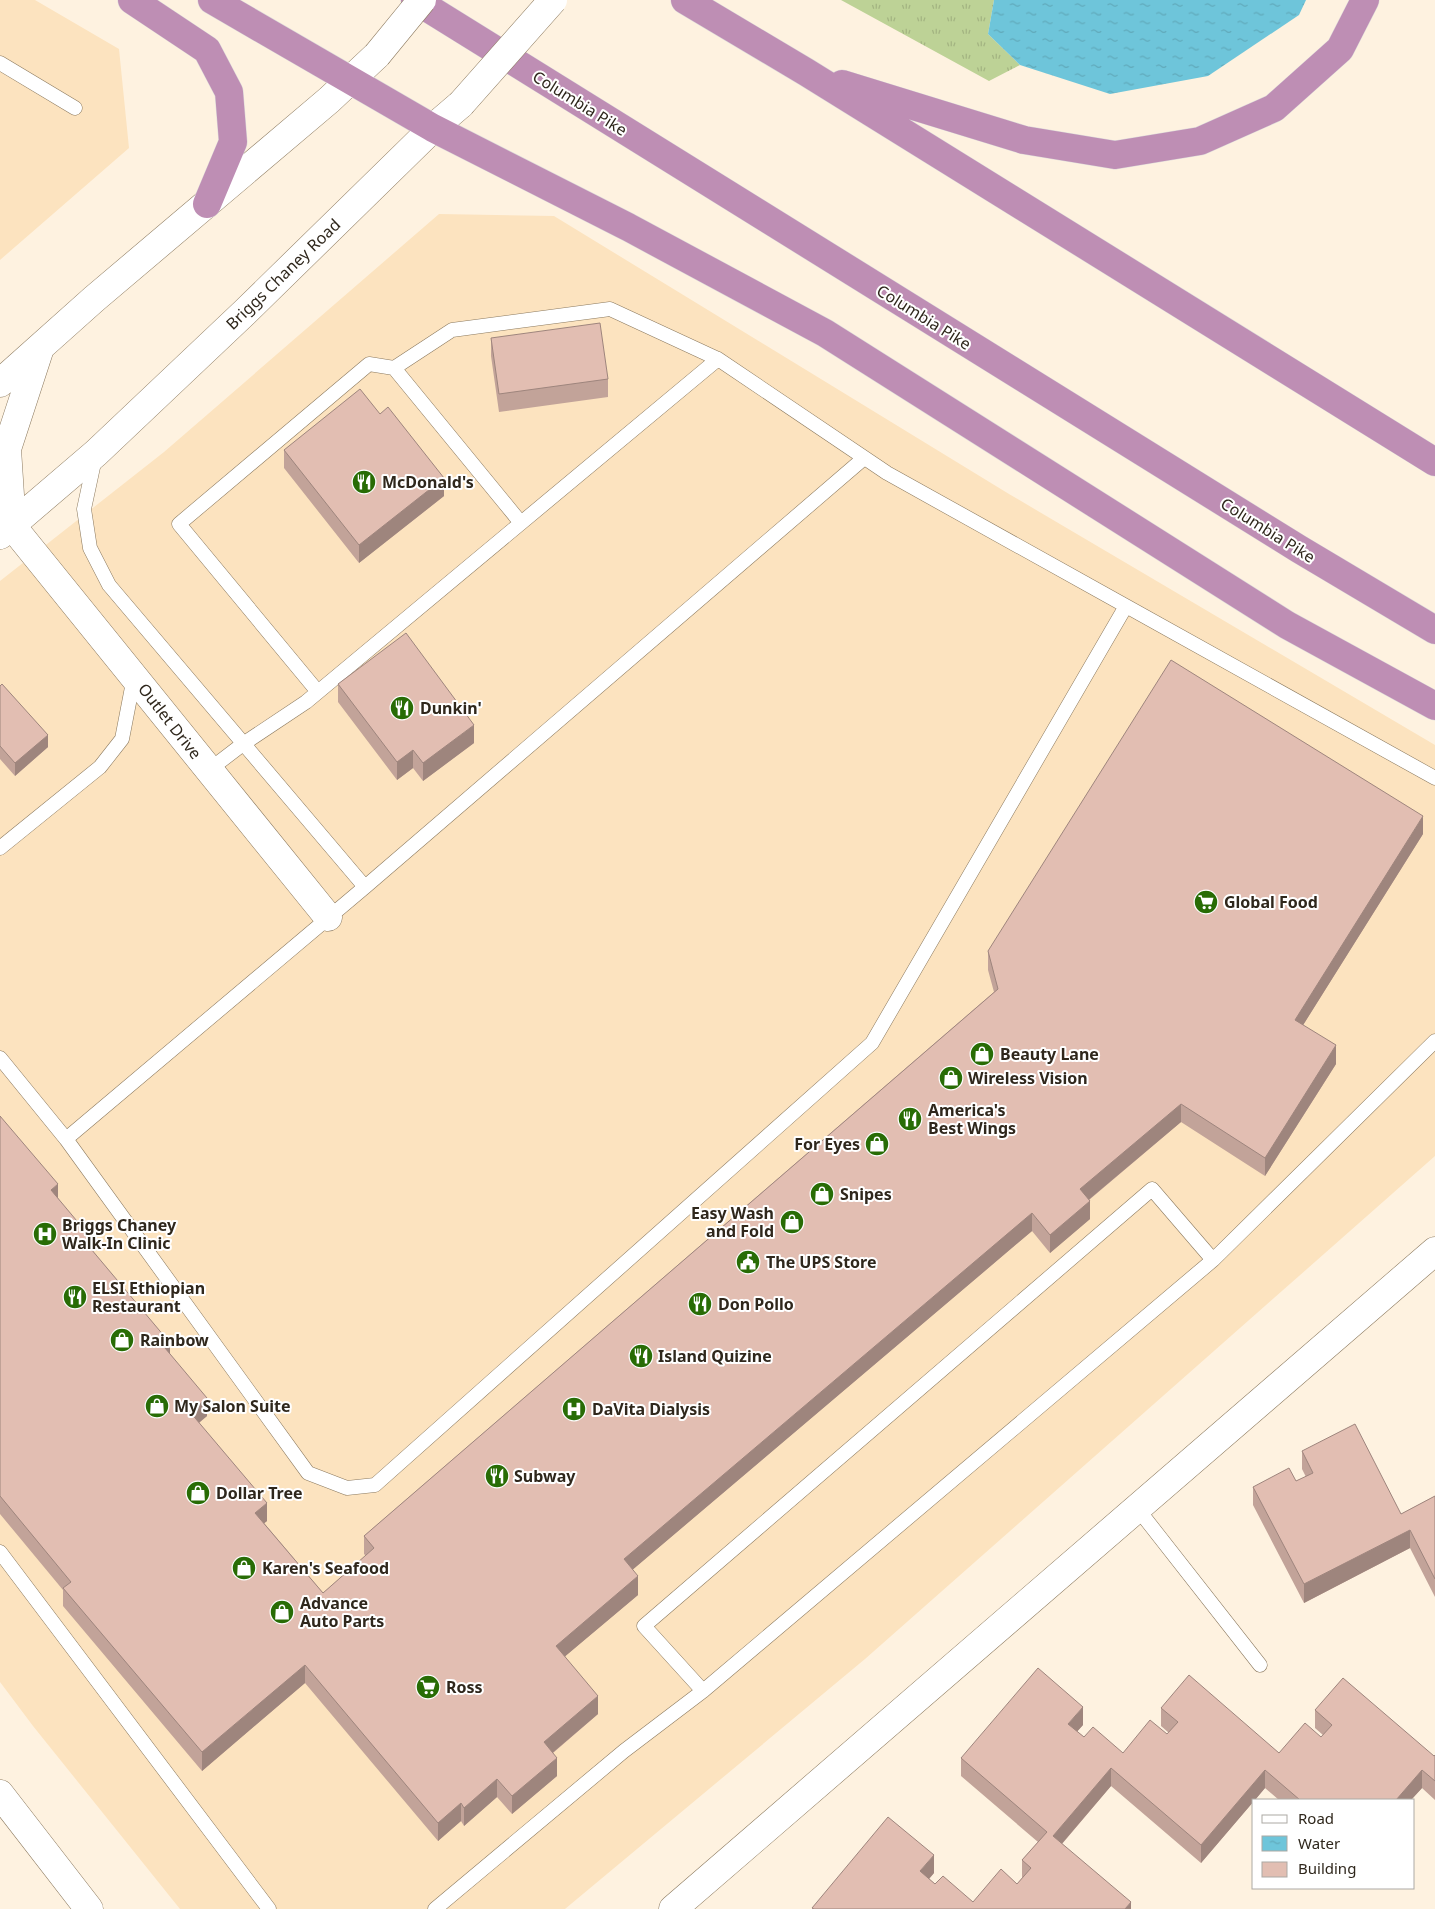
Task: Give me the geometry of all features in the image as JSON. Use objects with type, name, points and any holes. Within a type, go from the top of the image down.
[{"type":"highway","points":[[132,0],[206,50],[229,92],[233,142],[207,204]]},
{"type":"highway","points":[[212,0],[433,128],[628,226],[825,333],[1287,625],[1435,706]]},
{"type":"highway","name":"Columbia Pike","points":[[415,0],[1291,544],[1435,630]]},
{"type":"highway","points":[[685,0],[806,72],[1435,462]]},
{"type":"highway","points":[[806,72],[1024,140],[1115,155],[1200,141],[1274,108],[1340,49],[1365,0]]},
{"type":"street","points":[[0,384],[94,299],[352,80],[377,55],[422,0]]},
{"type":"street","name":"Briggs Chaney Road","points":[[6,531],[96,453],[252,305],[433,128],[461,104],[553,0]]},
{"type":"street","points":[[6,531],[7,449],[41,347]]},
{"type":"street","name":"Outlet Drive","points":[[6,531],[134,676],[328,917]]},
{"type":"street","points":[[678,1908],[1137,1508],[1433,1256]]},
{"type":"street","points":[[0,1794],[89,1909]]},
{"type":"lane","points":[[0,63],[75,108]]},
{"type":"lane","points":[[394,368],[452,330],[610,309],[718,359],[863,459],[1435,778]]},
{"type":"lane","points":[[209,770],[318,692],[718,359]]},
{"type":"lane","points":[[318,692],[179,524],[369,364],[394,368],[521,523]]},
{"type":"lane","points":[[96,453],[84,509],[90,548],[109,585],[365,888]]},
{"type":"lane","points":[[66,1139],[328,917],[365,888],[863,459]]},
{"type":"lane","points":[[0,1058],[66,1139],[308,1473],[347,1488],[374,1485],[872,1043],[1126,606]]},
{"type":"lane","points":[[0,848],[100,767],[122,739],[134,676]]},
{"type":"lane","points":[[435,1909],[624,1751],[703,1691],[1213,1260],[1435,1041]]},
{"type":"lane","points":[[703,1691],[644,1626],[1152,1189],[1213,1260]]},
{"type":"lane","points":[[1137,1508],[1260,1665]]},
{"type":"lane","points":[[0,1552],[269,1909]]},
{"type":"shaded area","points":[[0,0],[35,0],[119,49],[129,148],[0,260]]},
{"type":"shaded area","points":[[439,214],[554,216],[1009,494],[1435,745],[1435,1156],[865,1659],[565,1909],[180,1909],[0,1682],[0,581],[164,452]]},
{"type":"green space","points":[[841,0],[994,0],[988,34],[1020,65],[989,81]]},
{"type":"water","points":[[994,0],[1306,0],[1299,15],[1208,76],[1110,94],[1020,65],[988,34]]},
{"type":"building","points":[[600,323],[608,379],[499,394],[491,338]]},
{"type":"building","name":"McDonald's","points":[[360,389],[380,414],[388,407],[444,478],[359,545],[284,450]]},
{"type":"building","points":[[406,633],[474,725],[423,763],[413,750],[397,762],[338,684]]},
{"type":"building","points":[[1171,660],[1423,816],[1295,1020],[1336,1045],[1265,1158],[1181,1104],[1080,1189],[1090,1201],[1050,1235],[1032,1213],[624,1559],[638,1576],[556,1646],[598,1696],[544,1742],[557,1758],[512,1796],[497,1779],[464,1808],[461,1803],[438,1823],[305,1665],[202,1752],[63,1588],[71,1582],[0,1496],[0,1116],[58,1184],[51,1190],[92,1239],[86,1243],[170,1343],[165,1348],[207,1398],[190,1412],[267,1503],[255,1513],[323,1593],[374,1548],[364,1536],[998,989],[988,951]]},
{"type":"building","points":[[2,684],[48,735],[15,763],[0,746],[0,686]]},
{"type":"building","points":[[1355,1424],[1401,1514],[1435,1496],[1435,1579],[1410,1530],[1304,1584],[1253,1487],[1289,1468],[1296,1481],[1313,1473],[1302,1451]]},
{"type":"building","points":[[1038,1668],[1083,1707],[1068,1724],[1084,1737],[1093,1727],[1123,1753],[1150,1720],[1167,1734],[1178,1722],[1161,1708],[1189,1675],[1279,1753],[1305,1723],[1321,1737],[1332,1725],[1315,1710],[1343,1678],[1435,1755],[1435,1781],[1422,1770],[1397,1799],[1299,1799],[1265,1770],[1201,1845],[1111,1768],[1053,1836],[1131,1902],[1125,1909],[812,1908],[888,1817],[934,1855],[920,1871],[935,1884],[943,1876],[973,1902],[1001,1869],[1017,1884],[1031,1868],[1022,1860],[1047,1832],[961,1758]]},
{"type":"place","name":"McDonald's","points":[[364,482]]},
{"type":"place","name":"Dunkin'","points":[[402,708]]},
{"type":"place","name":"Global Food","points":[[1206,902]]},
{"type":"place","name":"Beauty Lane","points":[[982,1054]]},
{"type":"place","name":"Wireless Vision","points":[[951,1078]]},
{"type":"place","name":"America's Best Wings","points":[[910,1119]]},
{"type":"place","name":"For Eyes","points":[[877,1144]]},
{"type":"place","name":"Snipes","points":[[822,1194]]},
{"type":"place","name":"Easy Wash and Fold","points":[[792,1222]]},
{"type":"place","name":"Briggs Chaney Walk-In Clinic","points":[[45,1234]]},
{"type":"place","name":"The UPS Store","points":[[748,1262]]},
{"type":"place","name":"ELSI Ethiopian Restaurant","points":[[75,1297]]},
{"type":"place","name":"Don Pollo","points":[[700,1304]]},
{"type":"place","name":"Rainbow","points":[[122,1340]]},
{"type":"place","name":"Island Quizine","points":[[641,1356]]},
{"type":"place","name":"My Salon Suite","points":[[157,1406]]},
{"type":"place","name":"DaVita Dialysis","points":[[574,1409]]},
{"type":"place","name":"Subway","points":[[497,1476]]},
{"type":"place","name":"Dollar Tree","points":[[198,1493]]},
{"type":"place","name":"Karen's Seafood","points":[[244,1568]]},
{"type":"place","name":"Advance Auto Parts","points":[[282,1612]]},
{"type":"place","name":"Ross","points":[[428,1687]]}]
